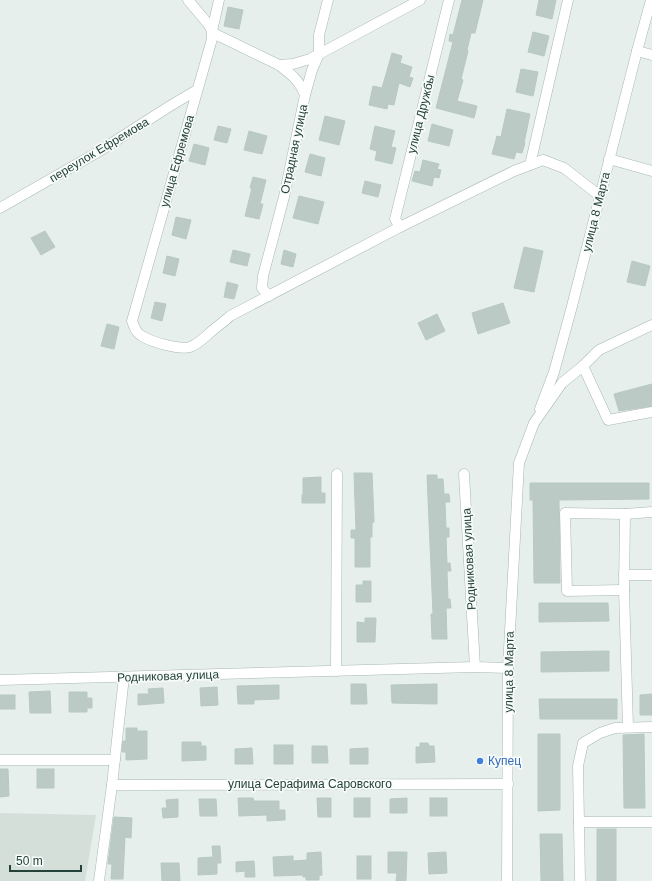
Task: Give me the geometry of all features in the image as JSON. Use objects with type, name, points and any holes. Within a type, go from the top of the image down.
[{"type":"street","points":[[188,0],[215,34],[279,65],[296,79],[305,95]]},
{"type":"street","name":"улица Ефремова","points":[[219,0],[212,31],[212,39],[132,321],[135,329],[141,336],[175,347],[190,347],[199,342],[230,316],[269,296]]},
{"type":"street","name":"Отрадная улица","points":[[269,296],[262,288],[263,276],[284,197],[305,95],[312,70],[319,54],[319,35],[328,0]]},
{"type":"street","points":[[279,65],[293,64],[310,59],[420,0]]},
{"type":"street","name":"улица Дружбы","points":[[400,227],[395,218],[449,0]]},
{"type":"street","points":[[530,165],[568,0]]},
{"type":"street","name":"улица 8 Марта","points":[[507,881],[508,668],[519,463],[554,372],[636,51],[651,0]]},
{"type":"street","points":[[636,51],[652,55]]},
{"type":"street","name":"переулок Ефремова","points":[[0,208],[98,152],[197,90]]},
{"type":"street","points":[[609,159],[652,171]]},
{"type":"street","points":[[269,296],[400,227],[514,171],[543,160],[564,168],[600,196]]},
{"type":"street","points":[[534,422],[562,383],[583,366],[599,350],[652,325]]},
{"type":"street","points":[[583,366],[608,420],[652,412]]},
{"type":"street","points":[[336,671],[337,474]]},
{"type":"street","name":"Родниковая улица","points":[[464,474],[475,667]]},
{"type":"street","points":[[624,590],[567,590],[565,513],[625,514],[652,512]]},
{"type":"street","points":[[625,514],[624,590],[628,727]]},
{"type":"street","points":[[624,575],[652,575]]},
{"type":"street","name":"Родниковая улица","points":[[0,680],[475,667],[508,668]]},
{"type":"street","points":[[99,881],[112,785],[124,677]]},
{"type":"street","points":[[580,881],[578,766],[583,744],[600,733],[615,728],[652,727]]},
{"type":"street","points":[[0,760],[115,760]]},
{"type":"street","name":"улица Серафима Саровского","points":[[112,785],[508,784]]},
{"type":"street","points":[[579,822],[652,822]]},
{"type":"shaded area","points":[[0,813],[96,815],[85,881],[0,881]]},
{"type":"building","points":[[462,0],[483,0],[475,33],[471,33],[461,79],[463,80],[457,101],[477,106],[474,118],[436,108],[453,42],[449,41],[450,34],[453,35]]},
{"type":"building","points":[[539,0],[556,0],[552,19],[536,15]]},
{"type":"building","points":[[228,7],[243,10],[239,29],[224,26]]},
{"type":"building","points":[[533,32],[549,36],[544,56],[528,52]]},
{"type":"building","points":[[392,53],[402,56],[400,63],[412,67],[409,77],[413,78],[410,87],[399,83],[394,105],[388,104],[387,109],[369,105],[373,86],[382,88]]},
{"type":"building","points":[[521,69],[538,72],[533,96],[516,92]]},
{"type":"building","points":[[507,109],[530,114],[522,153],[516,152],[514,159],[492,154],[497,136],[501,137]]},
{"type":"building","points":[[325,116],[345,121],[339,145],[319,140]]},
{"type":"building","points":[[432,124],[453,130],[449,146],[428,141]]},
{"type":"building","points":[[218,126],[231,129],[227,143],[214,140]]},
{"type":"building","points":[[375,126],[395,131],[391,147],[396,148],[392,164],[375,160],[377,151],[370,149]]},
{"type":"building","points":[[249,131],[267,136],[262,154],[244,150]]},
{"type":"building","points":[[194,144],[209,148],[205,165],[189,161]]},
{"type":"building","points":[[310,154],[325,158],[321,176],[305,172]]},
{"type":"building","points":[[423,160],[439,164],[437,169],[441,170],[439,178],[434,177],[432,186],[412,181],[415,171],[420,172]]},
{"type":"building","points":[[253,177],[266,180],[260,204],[263,204],[259,219],[245,216],[252,188],[250,188]]},
{"type":"building","points":[[365,181],[381,185],[378,197],[362,193]]},
{"type":"building","points":[[299,196],[324,202],[318,224],[293,218]]},
{"type":"building","points":[[176,217],[191,220],[186,239],[172,235]]},
{"type":"building","points":[[45,231],[55,247],[41,255],[31,238]]},
{"type":"building","points":[[524,247],[543,251],[534,292],[514,288]]},
{"type":"building","points":[[233,250],[250,254],[247,266],[230,262]]},
{"type":"building","points":[[284,250],[296,254],[293,267],[281,264]]},
{"type":"building","points":[[167,256],[179,259],[175,276],[163,273]]},
{"type":"building","points":[[632,261],[650,266],[645,286],[627,282]]},
{"type":"building","points":[[227,282],[238,285],[234,299],[224,297]]},
{"type":"building","points":[[155,302],[166,304],[162,321],[151,318]]},
{"type":"building","points":[[503,303],[510,323],[478,334],[472,313]]},
{"type":"building","points":[[437,314],[445,331],[426,340],[418,323]]},
{"type":"building","points":[[107,324],[119,327],[114,349],[101,346]]},
{"type":"building","points":[[652,384],[652,406],[619,411],[614,394]]},
{"type":"building","points":[[354,473],[372,473],[374,522],[372,523],[372,537],[370,537],[370,567],[355,567],[355,538],[351,538],[351,530],[356,530]]},
{"type":"building","points":[[427,475],[437,475],[437,479],[443,479],[444,494],[449,494],[450,502],[445,502],[446,528],[449,528],[449,537],[446,537],[447,563],[450,563],[451,571],[447,571],[448,599],[450,599],[451,608],[446,608],[447,639],[432,639],[431,614],[433,614]]},
{"type":"building","points":[[321,477],[321,493],[325,493],[325,503],[302,503],[303,478]]},
{"type":"building","points":[[530,483],[649,483],[649,499],[559,500],[560,583],[534,583],[533,500],[530,500]]},
{"type":"building","points":[[363,581],[371,581],[371,602],[356,602],[356,585],[363,585]]},
{"type":"building","points":[[539,603],[608,603],[609,621],[539,622]]},
{"type":"building","points":[[365,618],[376,618],[375,642],[357,642],[357,622],[365,623]]},
{"type":"building","points":[[609,651],[609,671],[541,672],[541,652]]},
{"type":"building","points":[[351,684],[366,684],[367,704],[351,704]]},
{"type":"building","points":[[437,684],[437,704],[392,703],[391,685]]},
{"type":"building","points":[[279,685],[279,699],[254,700],[254,704],[238,704],[237,686]]},
{"type":"building","points":[[217,687],[218,705],[201,706],[200,688]]},
{"type":"building","points":[[163,688],[164,703],[138,705],[138,694],[149,694],[148,689]]},
{"type":"building","points":[[50,691],[51,713],[30,713],[29,692]]},
{"type":"building","points":[[69,692],[87,692],[87,698],[92,698],[92,708],[87,708],[87,712],[69,712]]},
{"type":"building","points":[[652,694],[652,715],[640,715],[640,695]]},
{"type":"building","points":[[0,695],[15,695],[15,709],[0,709]]},
{"type":"building","points":[[539,699],[617,699],[617,719],[540,719]]},
{"type":"building","points":[[126,728],[137,728],[137,731],[147,731],[147,759],[126,760],[126,752],[122,752],[122,750],[123,741],[126,741]]},
{"type":"building","points":[[538,734],[560,734],[560,810],[538,811]]},
{"type":"building","points":[[644,734],[645,808],[624,808],[623,735]]},
{"type":"building","points":[[182,742],[201,742],[201,746],[206,746],[206,760],[182,761]]},
{"type":"building","points":[[420,743],[428,743],[429,746],[434,746],[435,762],[416,763],[416,747],[420,747]]},
{"type":"building","points":[[274,745],[293,745],[293,764],[274,764]]},
{"type":"building","points":[[312,746],[327,746],[328,763],[312,763]]},
{"type":"building","points":[[252,748],[253,764],[235,764],[235,749]]},
{"type":"building","points":[[368,748],[368,764],[350,764],[350,749]]},
{"type":"building","points":[[0,769],[8,769],[9,796],[0,797]]},
{"type":"building","points":[[37,769],[54,769],[54,788],[37,788]]},
{"type":"building","points":[[238,798],[253,798],[254,801],[279,801],[279,810],[285,810],[285,820],[267,821],[267,815],[239,816]]},
{"type":"building","points":[[317,798],[331,798],[331,817],[318,817]]},
{"type":"building","points":[[354,798],[370,798],[370,817],[354,817]]},
{"type":"building","points":[[407,798],[407,813],[390,813],[390,799]]},
{"type":"building","points":[[430,798],[447,798],[447,816],[430,816]]},
{"type":"building","points":[[178,799],[178,817],[163,818],[162,808],[167,808],[166,800]]},
{"type":"building","points":[[199,799],[216,799],[217,816],[200,816]]},
{"type":"building","points":[[114,817],[132,818],[131,838],[125,837],[123,879],[111,879],[112,864],[108,864]]},
{"type":"building","points":[[597,829],[616,829],[616,881],[597,881]]},
{"type":"building","points":[[540,834],[562,834],[563,881],[541,881]]},
{"type":"building","points":[[212,846],[220,846],[221,863],[217,863],[217,874],[198,875],[198,858],[213,857]]},
{"type":"building","points":[[321,852],[322,875],[319,876],[319,880],[306,880],[306,877],[303,877],[303,875],[274,876],[273,857],[293,856],[293,861],[307,860],[307,853]]},
{"type":"building","points":[[388,852],[407,852],[406,881],[396,881],[397,873],[388,873]]},
{"type":"building","points":[[446,852],[447,873],[429,874],[428,853]]},
{"type":"building","points":[[357,856],[371,856],[371,879],[357,879]]},
{"type":"building","points":[[254,861],[255,877],[245,877],[245,871],[236,872],[236,862]]},
{"type":"building","points":[[161,863],[179,863],[180,881],[162,881]]},
{"type":"place","name":"Купец","points":[[480,761]]}]
